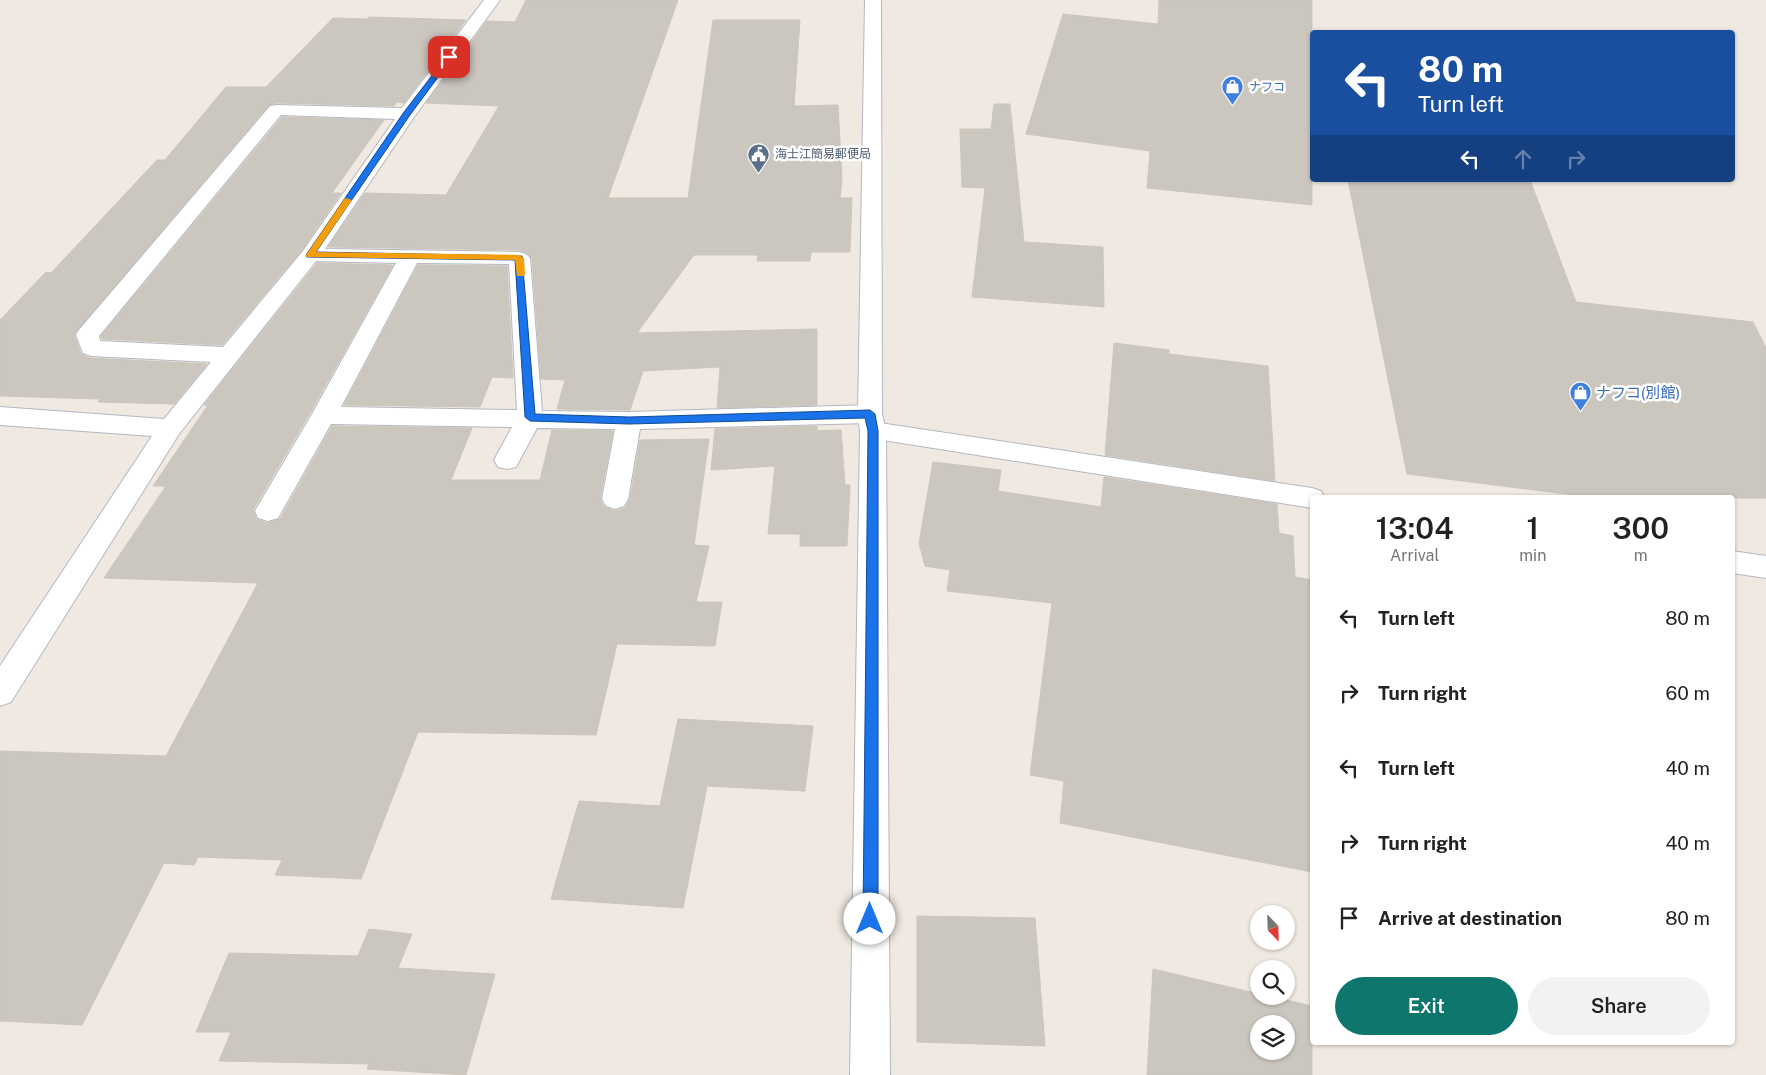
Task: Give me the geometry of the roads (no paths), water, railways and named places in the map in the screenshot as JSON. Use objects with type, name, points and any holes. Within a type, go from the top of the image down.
[{"type":"street","points":[[0,692],[170,428],[310,255],[407,114],[492,0]]},
{"type":"street","points":[[870,1075],[873,0]]},
{"type":"street","points":[[230,355],[91,348],[87,334],[276,110],[407,114]]},
{"type":"street","points":[[310,255],[519,258],[530,417],[507,460]]},
{"type":"street","points":[[268,511],[324,415],[410,256]]},
{"type":"street","points":[[324,415],[530,417],[629,421],[871,422],[1310,498]]},
{"type":"street","points":[[0,416],[170,428]]},
{"type":"street","points":[[615,499],[629,421]]},
{"type":"street","points":[[1735,562],[1766,567]]},
{"type":"place","name":"ナフコ","points":[[1233,106]]},
{"type":"place","name":"海士江簡易郵便局","points":[[759,173]]},
{"type":"place","name":"ナフコ(別館)","points":[[1580,411]]}]
